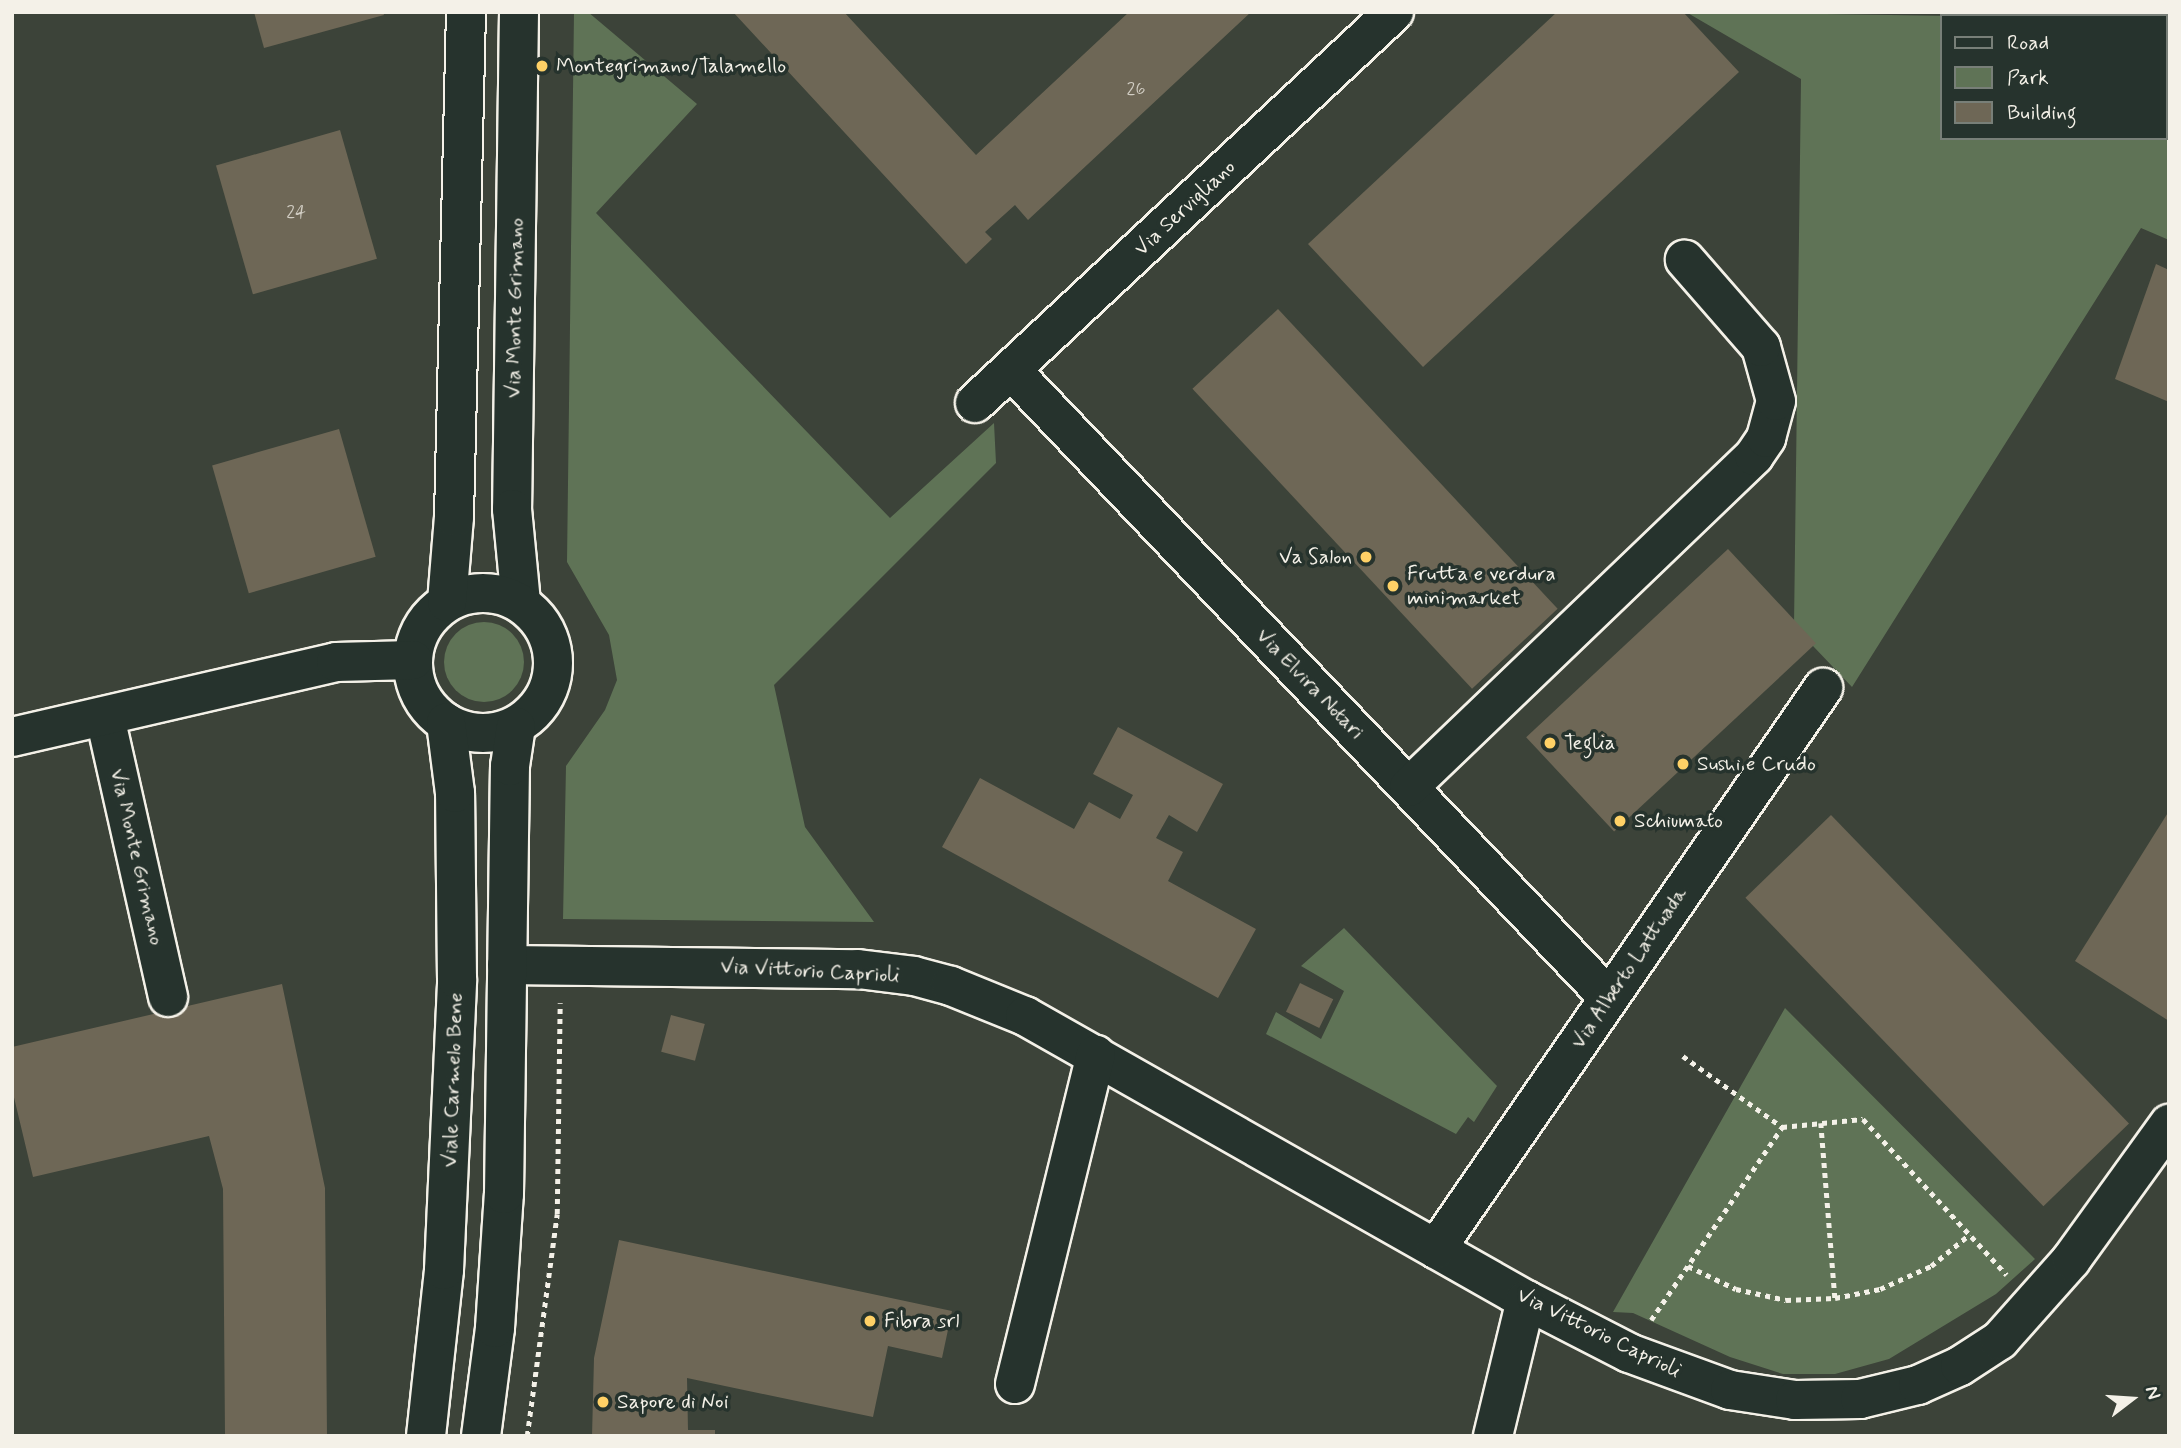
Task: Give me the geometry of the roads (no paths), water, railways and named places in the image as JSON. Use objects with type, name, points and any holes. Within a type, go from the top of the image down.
[{"type":"street","points":[[447,602],[454,517],[466,12]]},
{"type":"street","name":"Via Monte Grimano","points":[[519,12],[512,523],[521,603]]},
{"type":"street","name":"Via Servigliano","points":[[975,403],[1394,12]]},
{"type":"street","points":[[1409,787],[1754,456],[1766,438],[1776,401],[1761,347],[1685,260]]},
{"type":"street","name":"Via Elvira Notari","points":[[1011,370],[1609,998]]},
{"type":"street","points":[[492,593],[521,603],[548,635],[553,676],[533,714],[516,726],[481,734],[446,723],[421,696],[413,660],[418,637],[429,617],[447,602],[492,593]]},
{"type":"street","points":[[12,737],[336,662],[413,660]]},
{"type":"street","name":"Via Alberto Lattuada","points":[[1436,1249],[1823,688]]},
{"type":"street","name":"Via Monte Grimano","points":[[105,717],[168,997]]},
{"type":"street","name":"Viale Carmelo Bene","points":[[426,1436],[444,1270],[457,979],[456,793],[446,723]]},
{"type":"street","points":[[481,1436],[502,1229],[510,766],[516,726]]},
{"type":"street","name":"Via Vittorio Caprioli","points":[[508,965],[558,964],[905,974],[1006,1008],[1096,1055],[1526,1300],[1629,1353],[1730,1390],[1795,1399],[1860,1399],[1944,1375],[2000,1339],[2034,1305],[2169,1124]]},
{"type":"street","points":[[1016,1384],[1096,1055]]},
{"type":"street","points":[[1493,1436],[1526,1300]]},
{"type":"place","name":"Montegrimano/Talamello","points":[[542,66]]},
{"type":"place","name":"Va Salon","points":[[1366,557]]},
{"type":"place","name":"Frutta e verdura minimarket","points":[[1393,586]]},
{"type":"place","name":"Teglia","points":[[1550,743]]},
{"type":"place","name":"Sushi e Crudo","points":[[1683,764]]},
{"type":"place","name":"Schiumato","points":[[1620,821]]},
{"type":"place","name":"Fibra srl","points":[[870,1321]]},
{"type":"place","name":"Sapore di Noi","points":[[603,1402]]}]
